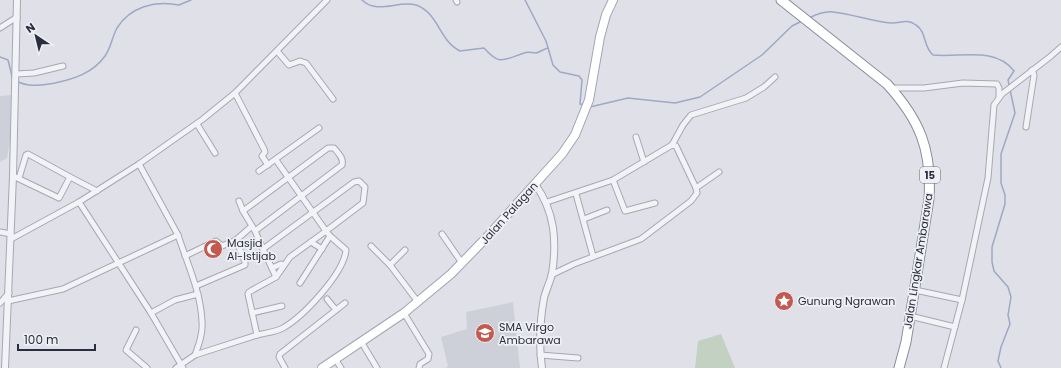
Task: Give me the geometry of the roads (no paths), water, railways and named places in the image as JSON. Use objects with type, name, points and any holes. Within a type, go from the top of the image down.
[{"type":"highway","name":"Jalan Lingkar Ambarawa","points":[[781,0],[868,67],[890,88],[902,101],[914,118],[922,136],[928,158],[930,180],[929,199],[915,290],[899,368]]},
{"type":"main road","name":"Jalan Palagan","points":[[322,368],[362,343],[404,313],[462,263],[562,154],[575,135],[589,100],[600,37],[606,16],[613,0]]},
{"type":"street","points":[[5,368],[3,339],[9,293],[11,236],[16,177],[17,0]]},
{"type":"street","points":[[0,232],[11,236],[79,202],[139,164],[197,124],[235,93],[327,0]]},
{"type":"street","points":[[0,28],[17,17]]},
{"type":"street","points":[[999,98],[1032,70],[1052,56],[1061,47]]},
{"type":"street","points":[[277,50],[289,66],[300,61],[306,63],[333,99]]},
{"type":"street","points":[[16,79],[63,66]]},
{"type":"street","points":[[1026,127],[1034,75],[1032,70]]},
{"type":"street","points":[[547,202],[576,194],[612,180],[672,145],[683,125],[691,115],[746,98],[764,87],[775,77]]},
{"type":"street","points":[[890,88],[924,88],[963,83],[996,84],[999,88],[999,98],[993,113],[988,178],[962,300],[944,368]]},
{"type":"street","points":[[235,93],[264,149],[265,152],[262,156],[268,165]]},
{"type":"street","points":[[197,124],[215,153]]},
{"type":"street","points":[[259,172],[319,128]]},
{"type":"street","points":[[636,137],[644,162]]},
{"type":"street","points":[[551,275],[593,256],[641,239],[696,197],[696,188],[676,146],[672,145]]},
{"type":"street","points":[[185,256],[216,241],[221,246],[236,240],[342,165],[343,162],[341,156],[330,147],[243,211]]},
{"type":"street","points":[[16,177],[26,155],[28,154],[97,191]]},
{"type":"street","points":[[79,202],[151,313],[180,367],[196,355],[257,335],[282,329],[293,321],[331,280],[339,267],[346,250],[326,231],[276,160]]},
{"type":"street","points":[[139,164],[178,235],[196,286],[202,322],[201,335],[196,355]]},
{"type":"street","points":[[696,188],[719,172]]},
{"type":"street","points":[[16,177],[60,198],[70,177]]},
{"type":"street","points":[[257,335],[249,292],[276,277],[290,257],[363,203],[366,194],[364,185],[357,180],[263,249]]},
{"type":"street","points":[[612,180],[624,211],[655,203]]},
{"type":"street","points":[[535,184],[547,202],[553,224],[551,275],[544,298],[540,355],[542,368]]},
{"type":"street","points":[[576,194],[593,256]]},
{"type":"street","points":[[239,201],[276,277]]},
{"type":"street","points":[[584,219],[607,210]]},
{"type":"street","points":[[442,234],[462,263]]},
{"type":"street","points":[[8,301],[63,289],[178,235]]},
{"type":"street","points":[[300,283],[330,236]]},
{"type":"street","points":[[196,286],[244,265],[245,262],[236,240]]},
{"type":"street","points":[[311,242],[322,249]]},
{"type":"street","points":[[371,246],[390,264],[418,302]]},
{"type":"street","points":[[390,264],[405,250]]},
{"type":"street","points":[[272,268],[281,264],[284,265]]},
{"type":"street","points":[[915,290],[962,300]]},
{"type":"street","points":[[0,303],[9,293]]},
{"type":"street","points":[[151,313],[176,300],[198,294]]},
{"type":"street","points":[[327,299],[336,310]]},
{"type":"street","points":[[285,368],[279,357],[280,354],[345,303]]},
{"type":"street","points":[[252,313],[282,306]]},
{"type":"street","points":[[404,313],[429,354],[429,357],[420,364],[419,368]]},
{"type":"street","points":[[910,316],[955,327]]},
{"type":"street","points":[[136,330],[126,350],[147,368]]},
{"type":"street","points":[[362,343],[378,368]]},
{"type":"street","points":[[540,355],[578,358]]},
{"type":"street","points":[[336,360],[341,368]]},
{"type":"waterway","points":[[16,81],[26,85],[40,85],[55,83],[83,74],[95,67],[105,56],[109,50],[117,28],[122,21],[136,10],[152,5],[179,5],[191,0]]},
{"type":"waterway","points":[[362,0],[374,6],[381,7],[409,4],[416,5],[424,9],[430,14],[448,41],[460,51],[484,48],[489,54],[502,60],[526,52],[536,53],[548,48]]},
{"type":"waterway","points":[[525,0],[546,41],[553,65],[560,72],[579,76],[582,80],[580,104],[585,105]]},
{"type":"waterway","points":[[809,18],[821,13],[830,12],[890,23],[909,22],[916,25],[922,32],[928,48],[933,55],[987,56],[997,58],[1006,63],[1014,71],[1008,80],[1015,113],[1001,154],[1001,183],[1005,195],[1005,204],[992,247],[992,262],[994,271],[1008,287],[1011,297],[1008,315],[1010,324],[1001,347],[998,361],[1001,368]]},
{"type":"waterway","points":[[590,107],[628,98],[675,103],[700,97],[762,55],[792,26],[802,21]]},
{"type":"waterway","points":[[0,57],[8,60],[13,80]]},
{"type":"place","name":"Masjid Al-Istijab","points":[[213,249]]},
{"type":"place","name":"Gunung Ngrawan","points":[[784,301]]},
{"type":"place","name":"SMA Virgo Ambarawa","points":[[485,333]]}]
